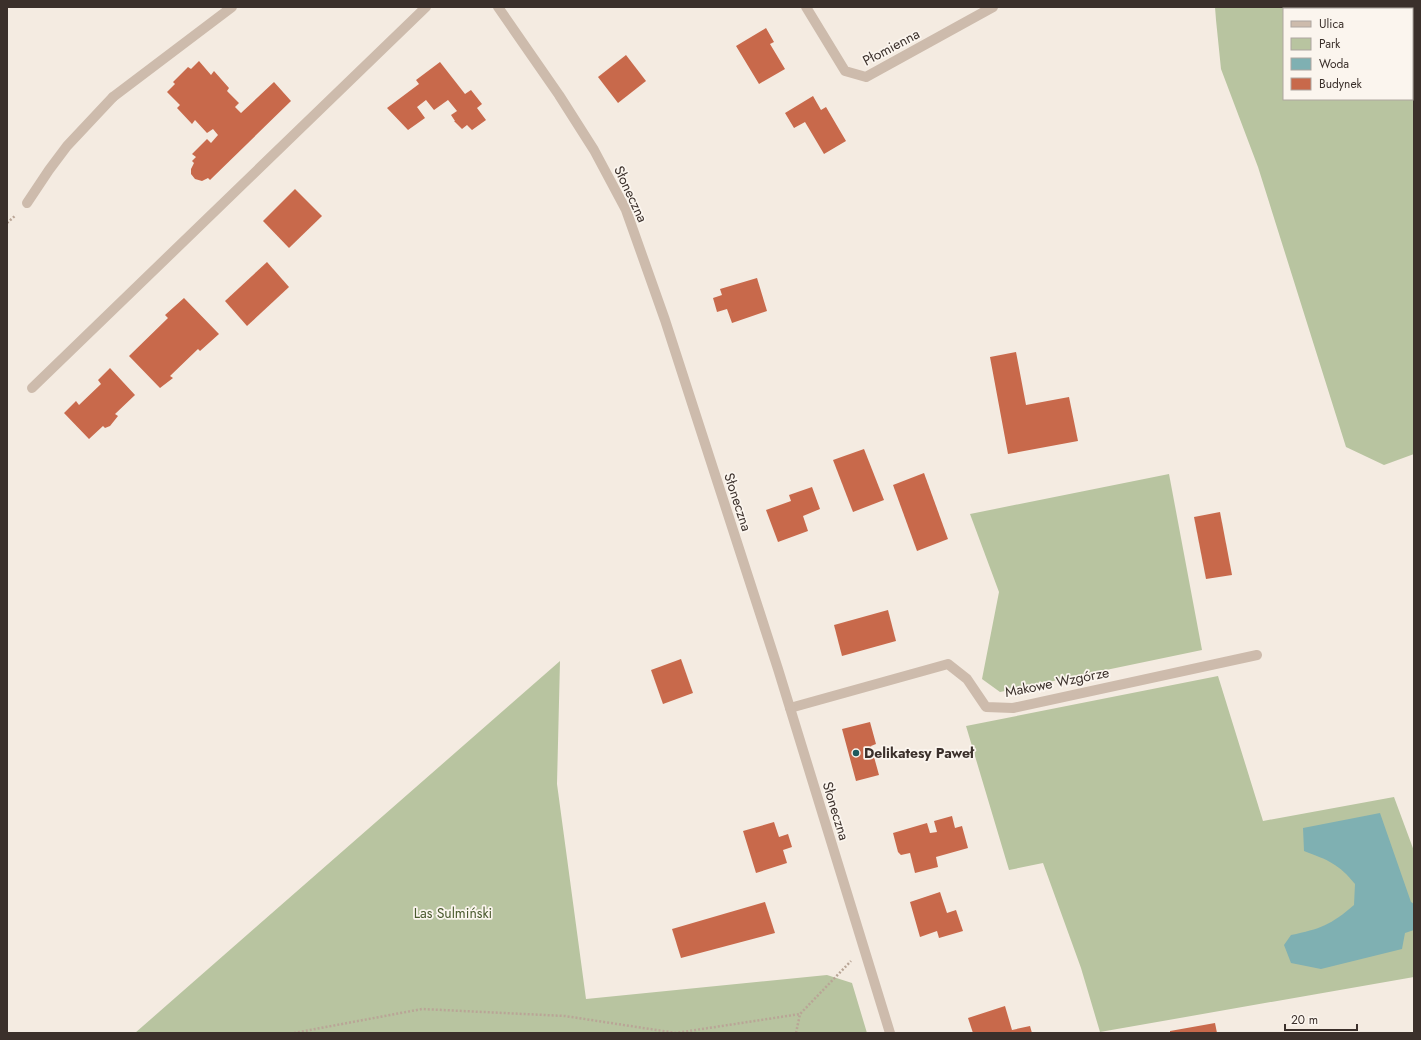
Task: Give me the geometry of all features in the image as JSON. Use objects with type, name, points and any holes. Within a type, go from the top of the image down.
[{"type":"street","points":[[28,203],[49,170],[67,146],[114,97],[232,7]]},
{"type":"street","points":[[32,388],[426,7]]},
{"type":"street","name":"Słoneczna","points":[[498,7],[559,95],[594,150],[626,210],[665,320],[790,708],[890,1033]]},
{"type":"street","name":"Płomienna","points":[[806,7],[845,71],[866,77],[994,7]]},
{"type":"street","name":"Makowe Wzgórze","points":[[790,708],[948,664],[967,679],[986,707],[1013,708],[1257,655]]},
{"type":"path","points":[[796,1033],[800,1014],[864,948]]},
{"type":"path","points":[[294,1033],[422,1009],[565,1016],[676,1033],[800,1014]]},
{"type":"green space","points":[[1215,7],[1359,7],[1283,8],[1283,100],[1413,100],[1414,17],[1414,454],[1384,465],[1346,447],[1258,167],[1221,69]]},
{"type":"green space","points":[[1169,474],[1202,650],[1000,692],[982,679],[999,592],[970,514]]},
{"type":"green space","name":"Las Sulmiński","points":[[560,661],[557,784],[586,999],[827,975],[852,983],[867,1033],[135,1033]]},
{"type":"green space","points":[[1218,676],[1263,821],[1394,797],[1414,851],[1414,977],[1100,1032],[1081,968],[1043,863],[1009,870],[966,726]]},
{"type":"water","points":[[1380,813],[1411,902],[1414,904],[1414,930],[1405,933],[1402,949],[1321,969],[1291,963],[1284,945],[1291,935],[1310,931],[1332,922],[1354,905],[1355,884],[1344,872],[1332,863],[1304,851],[1303,828]]},
{"type":"building","points":[[766,28],[774,42],[770,44],[785,69],[759,84],[736,46]]},
{"type":"building","points":[[626,55],[646,81],[618,103],[598,77]]},
{"type":"building","points":[[199,61],[211,75],[214,71],[229,88],[227,91],[239,103],[235,107],[241,113],[274,82],[291,101],[210,180],[208,178],[202,181],[195,179],[191,174],[191,169],[194,163],[192,161],[196,157],[192,154],[207,139],[211,143],[218,135],[213,129],[207,133],[195,120],[192,124],[177,108],[180,105],[167,92],[175,84],[173,82],[188,67],[191,69]]},
{"type":"building","points":[[440,62],[465,94],[471,90],[482,104],[477,108],[486,120],[472,130],[467,125],[462,129],[454,121],[451,115],[457,111],[448,100],[434,110],[426,100],[417,107],[425,118],[408,130],[387,108],[419,84],[416,80]]},
{"type":"building","points":[[813,96],[821,110],[826,107],[846,141],[824,154],[805,122],[794,128],[785,113]]},
{"type":"building","points":[[295,189],[322,216],[289,248],[263,221]]},
{"type":"building","points":[[267,262],[289,287],[247,326],[225,301]]},
{"type":"building","points":[[757,278],[767,311],[732,323],[727,309],[717,312],[713,298],[722,295],[720,289]]},
{"type":"building","points":[[184,298],[219,334],[200,351],[198,349],[170,376],[173,378],[160,388],[129,356],[168,318],[165,315]]},
{"type":"building","points":[[1016,352],[1026,405],[1069,397],[1078,441],[1008,454],[990,357]]},
{"type":"building","points":[[110,368],[135,395],[115,414],[118,416],[110,426],[105,428],[103,426],[89,439],[64,413],[76,401],[79,405],[101,384],[98,380]]},
{"type":"building","points":[[864,449],[884,500],[853,512],[833,460]]},
{"type":"building","points":[[924,473],[948,539],[917,551],[893,485]]},
{"type":"building","points":[[812,487],[820,509],[803,516],[808,531],[778,542],[766,510],[791,501],[789,495]]},
{"type":"building","points":[[1220,512],[1232,575],[1206,579],[1194,517]]},
{"type":"building","points":[[888,610],[896,641],[842,656],[834,625]]},
{"type":"building","points":[[681,659],[693,693],[663,704],[651,670]]},
{"type":"building","points":[[870,722],[876,744],[871,746],[879,775],[856,781],[842,729]]},
{"type":"building","points":[[952,816],[955,828],[962,826],[968,848],[936,857],[938,867],[915,873],[910,853],[901,855],[898,852],[893,833],[927,823],[930,833],[937,832],[934,821]]},
{"type":"building","points":[[774,822],[779,837],[788,834],[792,847],[783,850],[787,863],[756,873],[743,831]]},
{"type":"building","points":[[940,892],[947,913],[956,910],[963,931],[939,938],[937,931],[920,937],[910,902]]},
{"type":"building","points":[[765,902],[775,933],[681,958],[672,929]]},
{"type":"building","points":[[1005,1006],[1012,1030],[1030,1026],[1032,1033],[973,1033],[968,1018]]},
{"type":"building","points":[[1215,1023],[1217,1033],[1170,1033],[1170,1031]]},
{"type":"place","name":"Delikatesy Paweł","points":[[856,753]]}]
